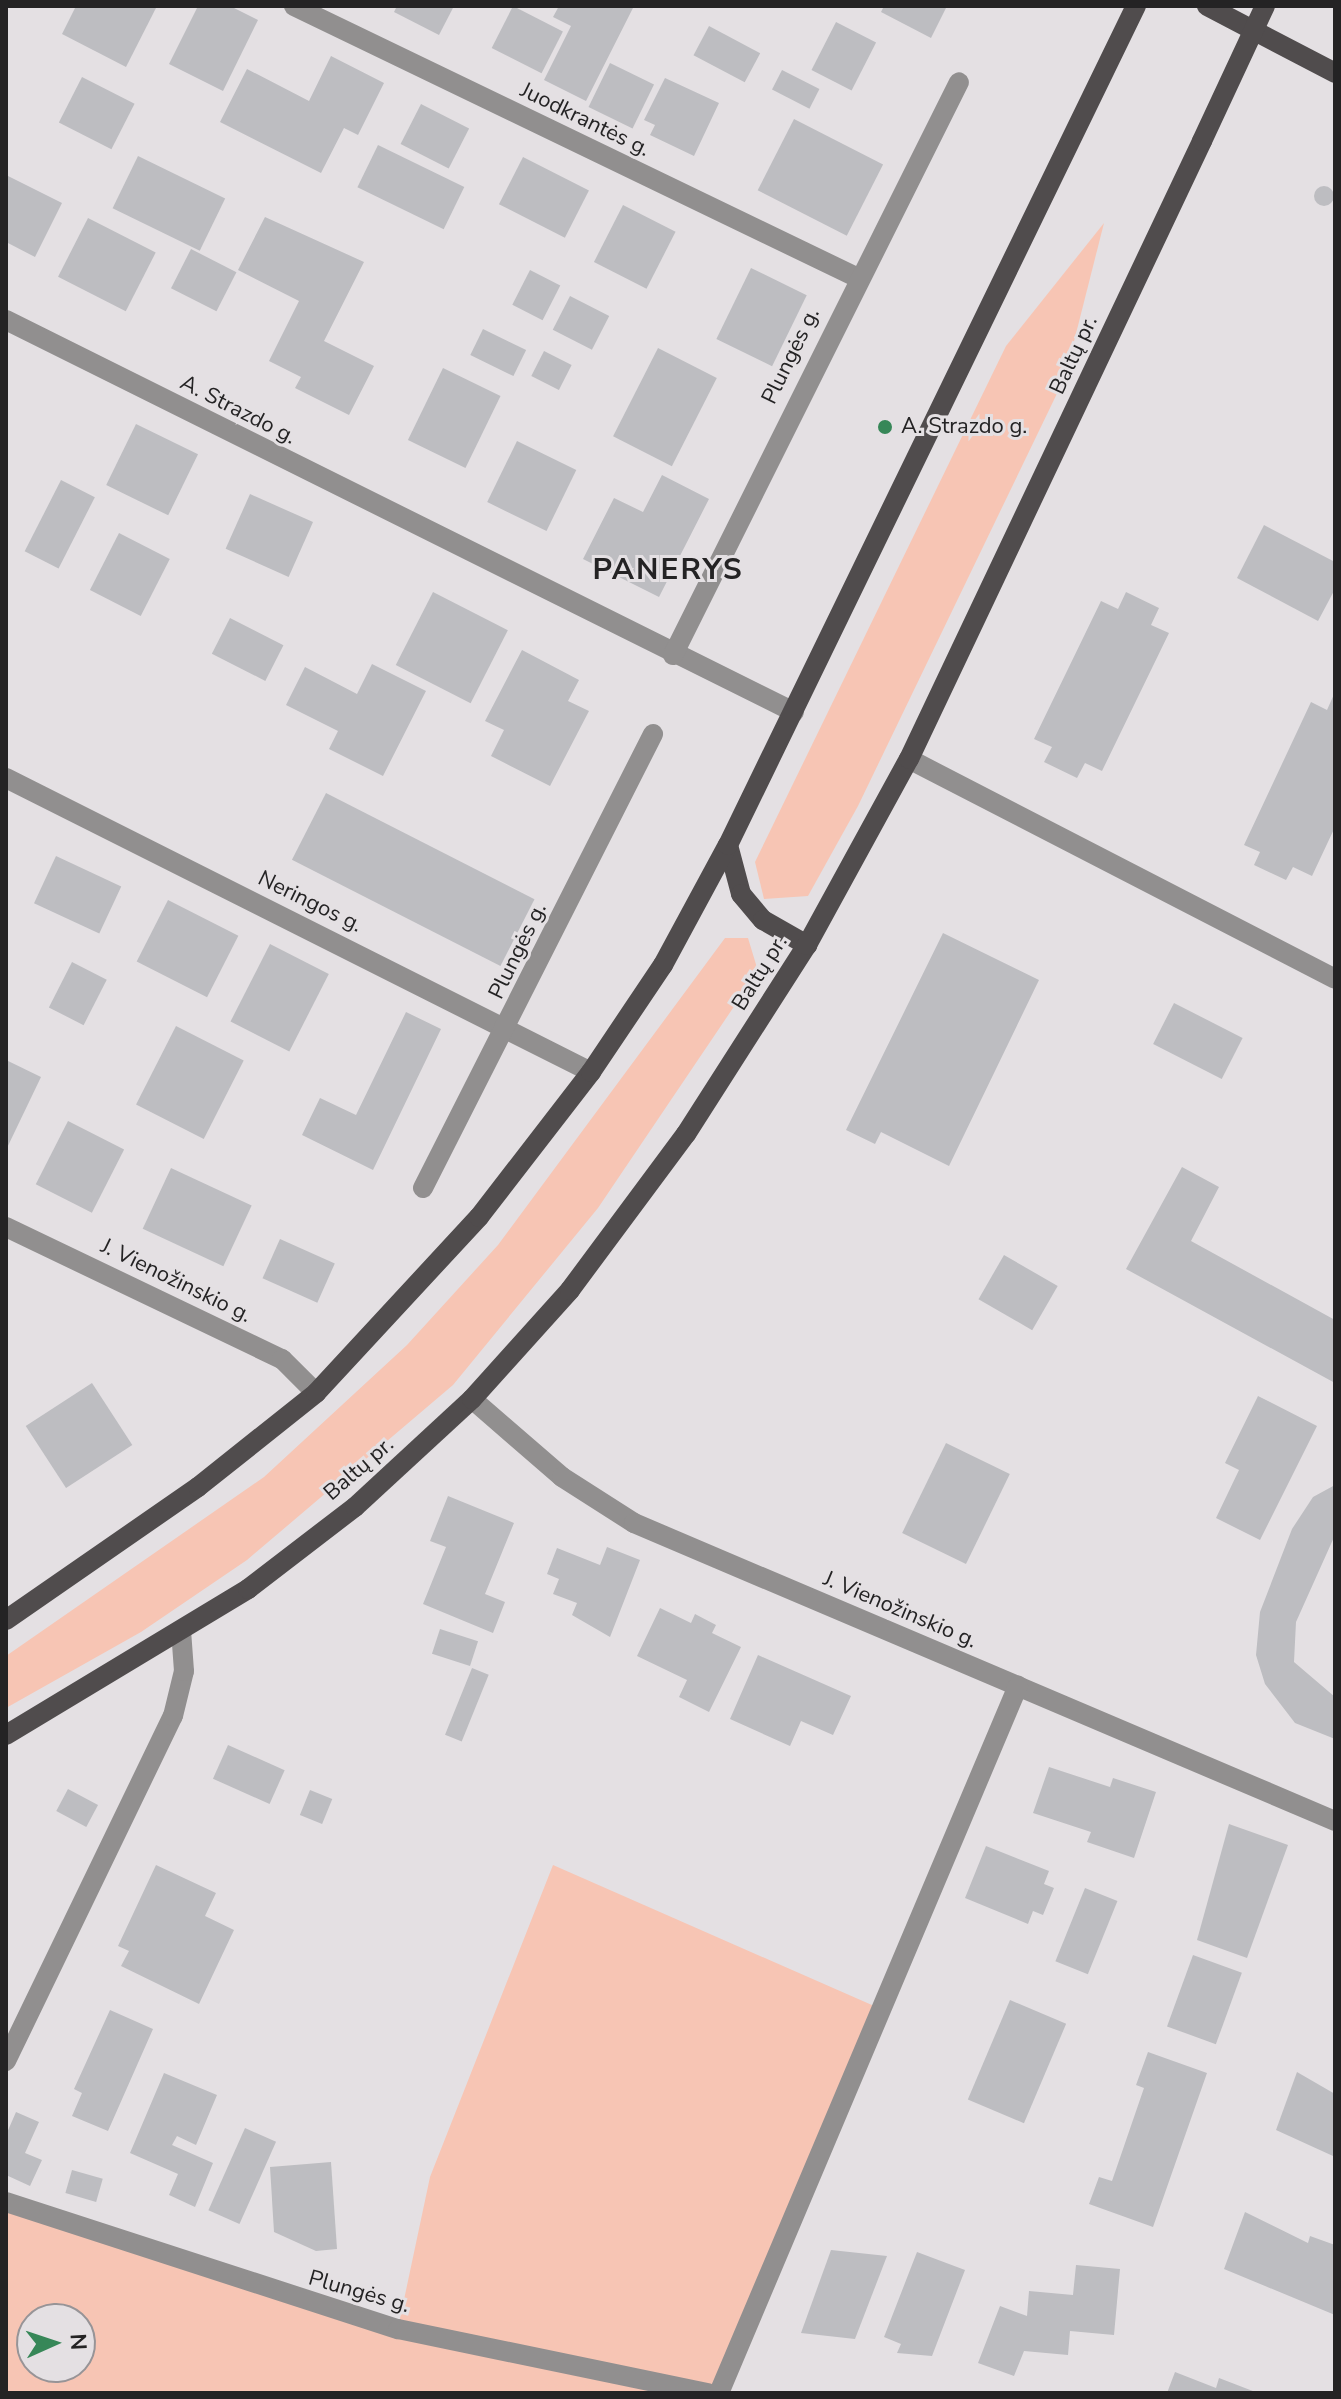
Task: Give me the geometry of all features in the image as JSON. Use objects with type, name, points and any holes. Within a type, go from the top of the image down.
[{"type":"main road","points":[[6,1620],[198,1487],[316,1393],[479,1217],[591,1072],[663,965],[728,845],[1136,6]]},
{"type":"main road","points":[[1207,6],[1335,73]]},
{"type":"main road","name":"Baltų pr.","points":[[6,1735],[181,1630],[355,1507],[472,1399],[570,1290],[686,1134],[807,945],[909,759],[1265,6]]},
{"type":"main road","points":[[728,845],[741,894],[763,920],[807,945]]},
{"type":"street","name":"Juodkrantės g.","points":[[294,6],[856,277]]},
{"type":"street","name":"Plungės g.","points":[[673,655],[856,277],[959,82]]},
{"type":"street","name":"A. Strazdo g.","points":[[6,320],[673,655],[794,712]]},
{"type":"street","name":"Plungės g.","points":[[423,1188],[653,734]]},
{"type":"street","points":[[909,759],[1335,979]]},
{"type":"street","name":"Neringos g.","points":[[6,778],[507,1026],[591,1072]]},
{"type":"street","name":"J. Vienožinskio g.","points":[[6,1227],[282,1359],[316,1393]]},
{"type":"street","name":"J. Vienožinskio g.","points":[[472,1399],[562,1477],[634,1523],[1335,1821]]},
{"type":"street","points":[[6,2061],[173,1716],[184,1671],[181,1630]]},
{"type":"street","points":[[719,2393],[1018,1686]]},
{"type":"street","name":"Plungės g.","points":[[6,2202],[398,2329],[708,2393]]},
{"type":"shaded area","points":[[1104,223],[1065,377],[858,806],[808,896],[764,899],[755,862],[1006,346]]},
{"type":"shaded area","points":[[725,938],[748,938],[758,971],[598,1208],[453,1385],[247,1560],[141,1632],[6,1708],[6,1656],[264,1477],[407,1345],[498,1245]]},
{"type":"shaded area","points":[[553,1865],[881,2009],[719,2393],[6,2393],[6,2202],[398,2328],[430,2177]]},
{"type":"building","points":[[76,6],[157,6],[126,67],[62,34]]},
{"type":"building","points":[[198,6],[230,6],[258,20],[223,91],[169,64]]},
{"type":"building","points":[[397,6],[454,6],[439,35],[394,12]]},
{"type":"building","points":[[513,6],[563,31],[542,73],[492,48]]},
{"type":"building","points":[[559,6],[634,6],[586,101],[544,80],[571,26],[553,17]]},
{"type":"building","points":[[884,6],[947,6],[931,38],[881,12]]},
{"type":"building","points":[[836,22],[876,42],[852,91],[811,70]]},
{"type":"building","points":[[709,26],[760,53],[745,82],[694,55]]},
{"type":"building","points":[[331,56],[384,83],[358,135],[344,128],[321,173],[220,122],[247,69],[309,101]]},
{"type":"building","points":[[610,63],[654,84],[633,129],[589,107]]},
{"type":"building","points":[[782,70],[819,89],[809,109],[772,90]]},
{"type":"building","points":[[82,77],[135,104],[111,149],[59,122]]},
{"type":"building","points":[[665,78],[719,103],[694,156],[650,135],[655,125],[644,120]]},
{"type":"building","points":[[421,104],[469,129],[449,169],[401,144]]},
{"type":"building","points":[[794,119],[883,164],[847,236],[758,190]]},
{"type":"building","points":[[378,145],[464,187],[444,229],[357,187]]},
{"type":"building","points":[[138,156],[225,199],[200,251],[113,208]]},
{"type":"building","points":[[523,157],[589,191],[565,238],[499,204]]},
{"type":"building","points":[[6,175],[62,203],[35,257],[6,242]]},
{"type":"building","points":[[1324,186],[1331,189],[1334,196],[1331,203],[1324,206],[1317,203],[1314,196],[1317,189]]},
{"type":"building","points":[[623,205],[676,232],[647,289],[594,262]]},
{"type":"building","points":[[265,217],[364,262],[324,341],[374,366],[349,415],[295,388],[301,377],[269,361],[299,301],[238,270]]},
{"type":"building","points":[[88,218],[156,253],[126,311],[58,277]]},
{"type":"building","points":[[191,249],[236,272],[216,311],[171,288]]},
{"type":"building","points":[[751,268],[807,295],[772,366],[716,339]]},
{"type":"building","points":[[530,270],[560,285],[543,320],[512,305]]},
{"type":"building","points":[[570,296],[609,316],[592,350],[553,330]]},
{"type":"building","points":[[483,329],[526,350],[513,376],[470,355]]},
{"type":"building","points":[[658,348],[717,378],[672,466],[613,436]]},
{"type":"building","points":[[544,351],[572,365],[559,390],[531,376]]},
{"type":"building","points":[[443,368],[501,396],[465,468],[408,440]]},
{"type":"building","points":[[136,424],[198,454],[168,515],[106,485]]},
{"type":"building","points":[[517,441],[576,470],[547,531],[487,502]]},
{"type":"building","points":[[662,475],[709,499],[659,597],[583,559],[614,498],[643,512]]},
{"type":"building","points":[[61,480],[95,497],[59,569],[25,551]]},
{"type":"building","points":[[250,494],[313,522],[289,577],[226,549]]},
{"type":"building","points":[[1264,525],[1335,562],[1335,589],[1318,621],[1237,578]]},
{"type":"building","points":[[119,533],[170,559],[141,616],[90,590]]},
{"type":"building","points":[[433,592],[508,630],[471,703],[396,665]]},
{"type":"building","points":[[1126,592],[1159,608],[1151,625],[1169,633],[1102,771],[1085,763],[1077,778],[1044,762],[1052,747],[1034,739],[1101,601],[1118,609]]},
{"type":"building","points":[[230,618],[283,645],[265,681],[212,654]]},
{"type":"building","points":[[522,650],[579,680],[568,701],[589,711],[550,786],[491,756],[504,730],[485,721]]},
{"type":"building","points":[[372,664],[426,691],[383,776],[329,749],[338,731],[286,705],[305,667],[357,694]]},
{"type":"building","points":[[1335,692],[1335,827],[1312,876],[1293,867],[1286,880],[1254,865],[1260,852],[1244,845],[1311,702],[1327,710]]},
{"type":"building","points":[[326,793],[534,899],[500,966],[292,860]]},
{"type":"building","points":[[56,856],[121,886],[99,934],[34,903]]},
{"type":"building","points":[[168,900],[238,936],[207,997],[137,961]]},
{"type":"building","points":[[943,933],[1039,980],[949,1166],[881,1132],[875,1144],[846,1130]]},
{"type":"building","points":[[270,944],[329,974],[289,1051],[231,1022]]},
{"type":"building","points":[[72,962],[107,980],[84,1025],[49,1007]]},
{"type":"building","points":[[1174,1003],[1243,1038],[1222,1079],[1153,1044]]},
{"type":"building","points":[[406,1012],[441,1029],[373,1170],[302,1135],[320,1098],[356,1115]]},
{"type":"building","points":[[176,1026],[244,1061],[204,1139],[136,1104]]},
{"type":"building","points":[[6,1060],[41,1077],[6,1150]]},
{"type":"building","points":[[68,1121],[124,1150],[92,1213],[36,1184]]},
{"type":"building","points":[[1182,1167],[1219,1187],[1191,1241],[1335,1320],[1335,1383],[1126,1269]]},
{"type":"building","points":[[171,1168],[252,1206],[223,1266],[143,1229]]},
{"type":"building","points":[[280,1239],[335,1263],[317,1303],[263,1278]]},
{"type":"building","points":[[1004,1255],[1058,1286],[1032,1330],[978,1299]]},
{"type":"building","points":[[92,1383],[132,1445],[66,1488],[26,1426]]},
{"type":"building","points":[[1258,1396],[1317,1426],[1260,1540],[1216,1518],[1239,1470],[1225,1463]]},
{"type":"building","points":[[946,1443],[1010,1474],[966,1564],[902,1533]]},
{"type":"building","points":[[1335,1485],[1335,1535],[1296,1622],[1294,1662],[1335,1697],[1335,1739],[1295,1723],[1265,1684],[1256,1655],[1260,1612],[1292,1529],[1313,1497]]},
{"type":"building","points":[[448,1496],[514,1523],[485,1594],[505,1602],[493,1633],[423,1604],[446,1547],[430,1541]]},
{"type":"building","points":[[607,1547],[640,1560],[610,1637],[572,1615],[577,1603],[553,1594],[559,1579],[547,1574],[557,1548],[600,1565]]},
{"type":"building","points":[[660,1608],[691,1623],[695,1614],[716,1625],[712,1633],[741,1647],[709,1712],[679,1697],[687,1680],[637,1656]]},
{"type":"building","points":[[440,1629],[478,1641],[470,1666],[432,1654]]},
{"type":"building","points":[[758,1655],[851,1696],[833,1735],[801,1721],[790,1746],[730,1719]]},
{"type":"building","points":[[472,1668],[489,1675],[462,1742],[445,1735]]},
{"type":"building","points":[[228,1745],[285,1770],[270,1804],[213,1779]]},
{"type":"building","points":[[1049,1767],[1110,1787],[1113,1778],[1156,1792],[1134,1858],[1087,1842],[1091,1832],[1033,1813]]},
{"type":"building","points":[[68,1789],[98,1805],[86,1827],[56,1811]]},
{"type":"building","points":[[310,1790],[332,1799],[322,1824],[300,1815]]},
{"type":"building","points":[[1229,1824],[1288,1845],[1247,1958],[1197,1940]]},
{"type":"building","points":[[986,1846],[1049,1871],[1044,1884],[1054,1888],[1043,1915],[1033,1911],[1028,1924],[965,1898]]},
{"type":"building","points":[[156,1865],[216,1893],[205,1916],[234,1930],[199,2004],[121,1966],[129,1951],[118,1946]]},
{"type":"building","points":[[1085,1888],[1117,1901],[1088,1974],[1055,1961]]},
{"type":"building","points":[[1193,1955],[1242,1973],[1216,2044],[1167,2026]]},
{"type":"building","points":[[1010,2000],[1066,2024],[1024,2123],[968,2099]]},
{"type":"building","points":[[110,2010],[153,2029],[108,2131],[72,2116],[82,2093],[74,2089]]},
{"type":"building","points":[[1148,2052],[1207,2073],[1153,2227],[1089,2204],[1099,2177],[1112,2181],[1144,2088],[1136,2085]]},
{"type":"building","points":[[1297,2072],[1335,2094],[1333,2156],[1276,2130]]},
{"type":"building","points":[[164,2073],[217,2095],[196,2145],[177,2136],[172,2145],[213,2163],[195,2207],[169,2195],[178,2174],[130,2153]]},
{"type":"building","points":[[16,2112],[39,2122],[25,2153],[42,2160],[30,2186],[6,2175],[6,2135]]},
{"type":"building","points":[[245,2128],[276,2142],[239,2224],[208,2210]]},
{"type":"building","points":[[331,2162],[337,2249],[316,2251],[274,2232],[270,2167]]},
{"type":"building","points":[[72,2170],[103,2179],[96,2202],[65,2193]]},
{"type":"building","points":[[1245,2212],[1308,2243],[1310,2236],[1335,2245],[1335,2315],[1224,2269]]},
{"type":"building","points":[[831,2250],[887,2256],[855,2339],[801,2333]]},
{"type":"building","points":[[917,2252],[965,2270],[932,2356],[897,2353],[901,2344],[884,2337]]},
{"type":"building","points":[[1076,2265],[1120,2269],[1114,2335],[1070,2331],[1068,2355],[1024,2351],[1014,2376],[978,2363],[1000,2306],[1027,2316],[1029,2291],[1073,2295]]},
{"type":"building","points":[[1175,2372],[1216,2388],[1219,2378],[1258,2393],[1167,2393]]},
{"type":"place","name":"A. Strazdo g.","points":[[885,427]]},
{"type":"district","name":"PANERYS","points":[[668,570]]}]
